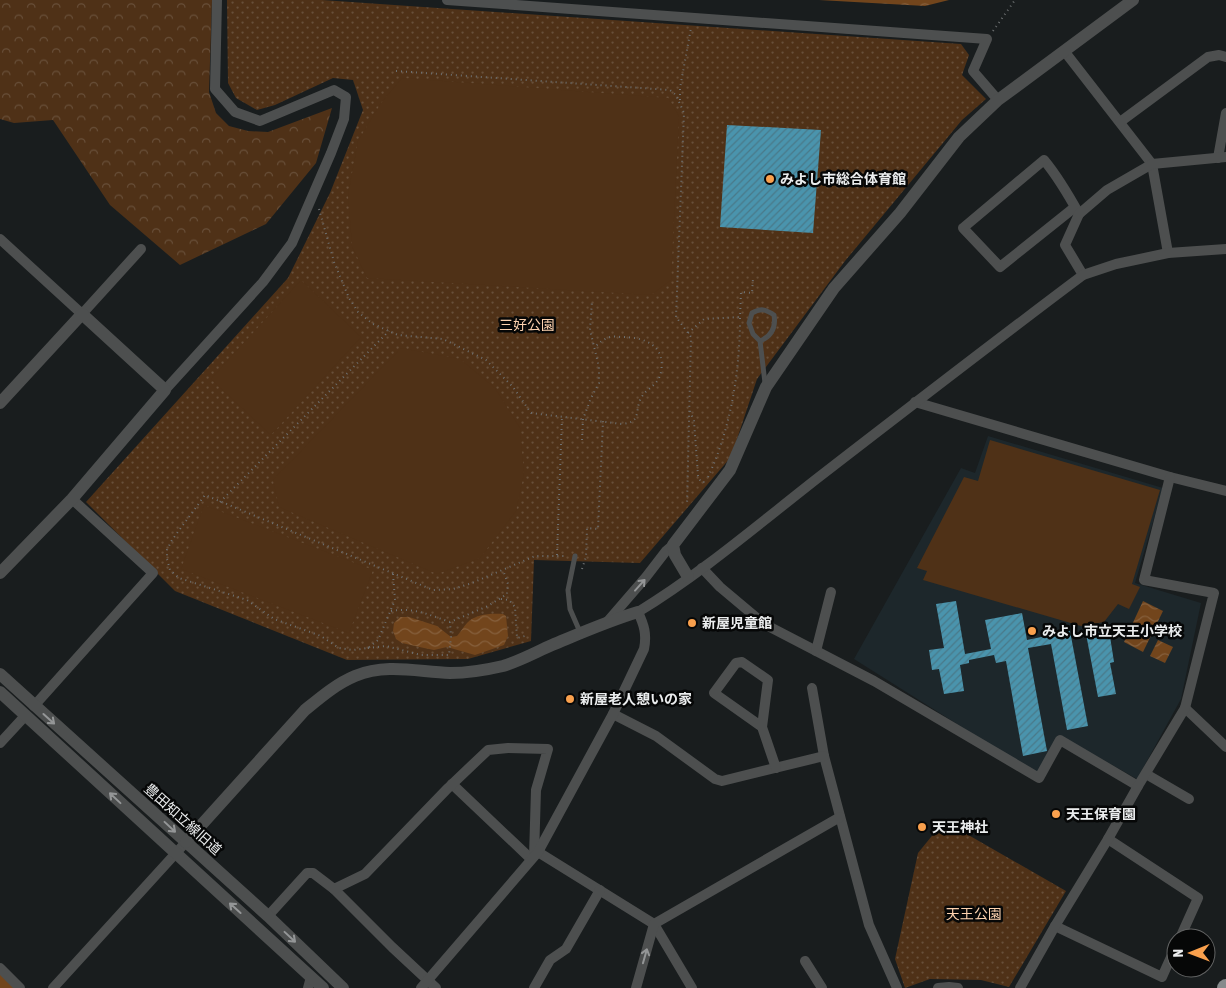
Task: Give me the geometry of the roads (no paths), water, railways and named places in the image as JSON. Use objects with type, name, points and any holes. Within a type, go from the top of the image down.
[{"type":"street","points":[[0,573],[72,499],[164,390],[279,262],[292,243],[344,119],[346,98],[334,90],[260,121],[234,112],[214,89],[217,0]]},
{"type":"street","points":[[448,0],[987,39],[973,71],[998,100]]},
{"type":"street","points":[[608,621],[687,528],[730,470],[766,388],[834,288],[900,213],[959,137],[998,100],[1134,0]]},
{"type":"street","points":[[1064,52],[1152,164],[1168,253]]},
{"type":"street","points":[[1120,122],[1208,57],[1219,55],[1226,57]]},
{"type":"street","points":[[1083,274],[1065,245],[1077,211],[1060,179],[1044,160],[962,228],[1000,267],[1077,211],[1107,190],[1152,164],[1222,158],[1226,113]]},
{"type":"street","points":[[0,239],[164,390]]},
{"type":"street","points":[[0,403],[141,249]]},
{"type":"street","points":[[53,988],[305,710],[324,694],[343,682],[365,673],[386,669],[403,668],[449,673],[497,667],[608,621],[638,612],[702,568],[1083,274],[1116,264],[1168,253],[1226,249]]},
{"type":"street","points":[[915,402],[1170,477],[1226,491]]},
{"type":"street","points":[[1020,988],[1185,708],[1214,594],[1144,580],[1170,477]]},
{"type":"street","points":[[34,706],[153,573],[72,499]]},
{"type":"street","points":[[673,545],[675,554],[688,577]]},
{"type":"street","points":[[702,568],[720,587],[764,624],[874,681],[1039,778],[1060,740],[1138,786]]},
{"type":"street","points":[[816,651],[831,592]]},
{"type":"street","points":[[424,984],[534,856],[613,714],[644,649],[645,629],[638,612]]},
{"type":"street","points":[[762,727],[714,694],[736,664],[742,662],[768,680],[762,727],[776,768]]},
{"type":"street","name":"豊田知立線旧道","points":[[0,674],[268,916],[343,988]]},
{"type":"street","points":[[812,688],[824,756],[869,925],[897,988]]},
{"type":"street","points":[[0,692],[176,854],[309,983],[322,988]]},
{"type":"street","points":[[1185,708],[1226,747]]},
{"type":"street","points":[[613,714],[656,736],[715,779],[722,781],[824,756]]},
{"type":"street","points":[[0,742],[25,716]]},
{"type":"street","points":[[334,889],[364,874],[488,750],[508,748],[548,750],[536,790],[534,856]]},
{"type":"street","points":[[1146,774],[1189,799]]},
{"type":"street","points":[[452,784],[534,856],[600,890],[654,924],[692,988]]},
{"type":"street","points":[[636,988],[654,924],[840,817]]},
{"type":"street","points":[[1108,839],[1198,898],[1184,928]]},
{"type":"street","points":[[268,916],[308,873],[313,873],[334,889],[424,984],[436,988]]},
{"type":"street","points":[[534,988],[550,960],[566,949],[600,890]]},
{"type":"street","points":[[1055,926],[1162,977],[1166,968]]},
{"type":"street","points":[[805,961],[822,988]]},
{"type":"street","points":[[0,968],[20,988]]},
{"type":"street","points":[[938,988],[958,988]]},
{"type":"lane","points":[[760,341],[768,337],[776,323],[774,315],[767,310],[760,309],[752,313],[750,323],[753,334],[760,341],[766,388]]},
{"type":"lane","points":[[576,556],[568,590],[570,609],[580,633]]},
{"type":"water","points":[[819,0],[949,0],[925,6]]},
{"type":"water","points":[[1143,601],[1163,611],[1143,652],[1124,642]]},
{"type":"water","points":[[488,614],[503,614],[506,616],[508,636],[504,645],[475,655],[447,647],[434,650],[402,643],[396,639],[393,631],[394,623],[400,617],[409,617],[437,626],[451,637],[457,636],[467,623],[474,618]]},
{"type":"water","points":[[1158,640],[1173,647],[1165,663],[1150,656]]},
{"type":"waterway","points":[[0,979],[9,988]]},
{"type":"place","name":"みよし市総合体育館","points":[[770,179]]},
{"type":"place","name":"新屋児童館","points":[[692,623]]},
{"type":"place","name":"みよし市立天王小学校","points":[[1032,631]]},
{"type":"place","name":"新屋老人憩いの家","points":[[570,699]]},
{"type":"place","name":"天王保育園","points":[[1056,814]]},
{"type":"place","name":"天王神社","points":[[922,827]]},
{"type":"park label","name":"三好公園","points":[[527,325]]},
{"type":"park label","name":"天王公園","points":[[974,914]]}]
